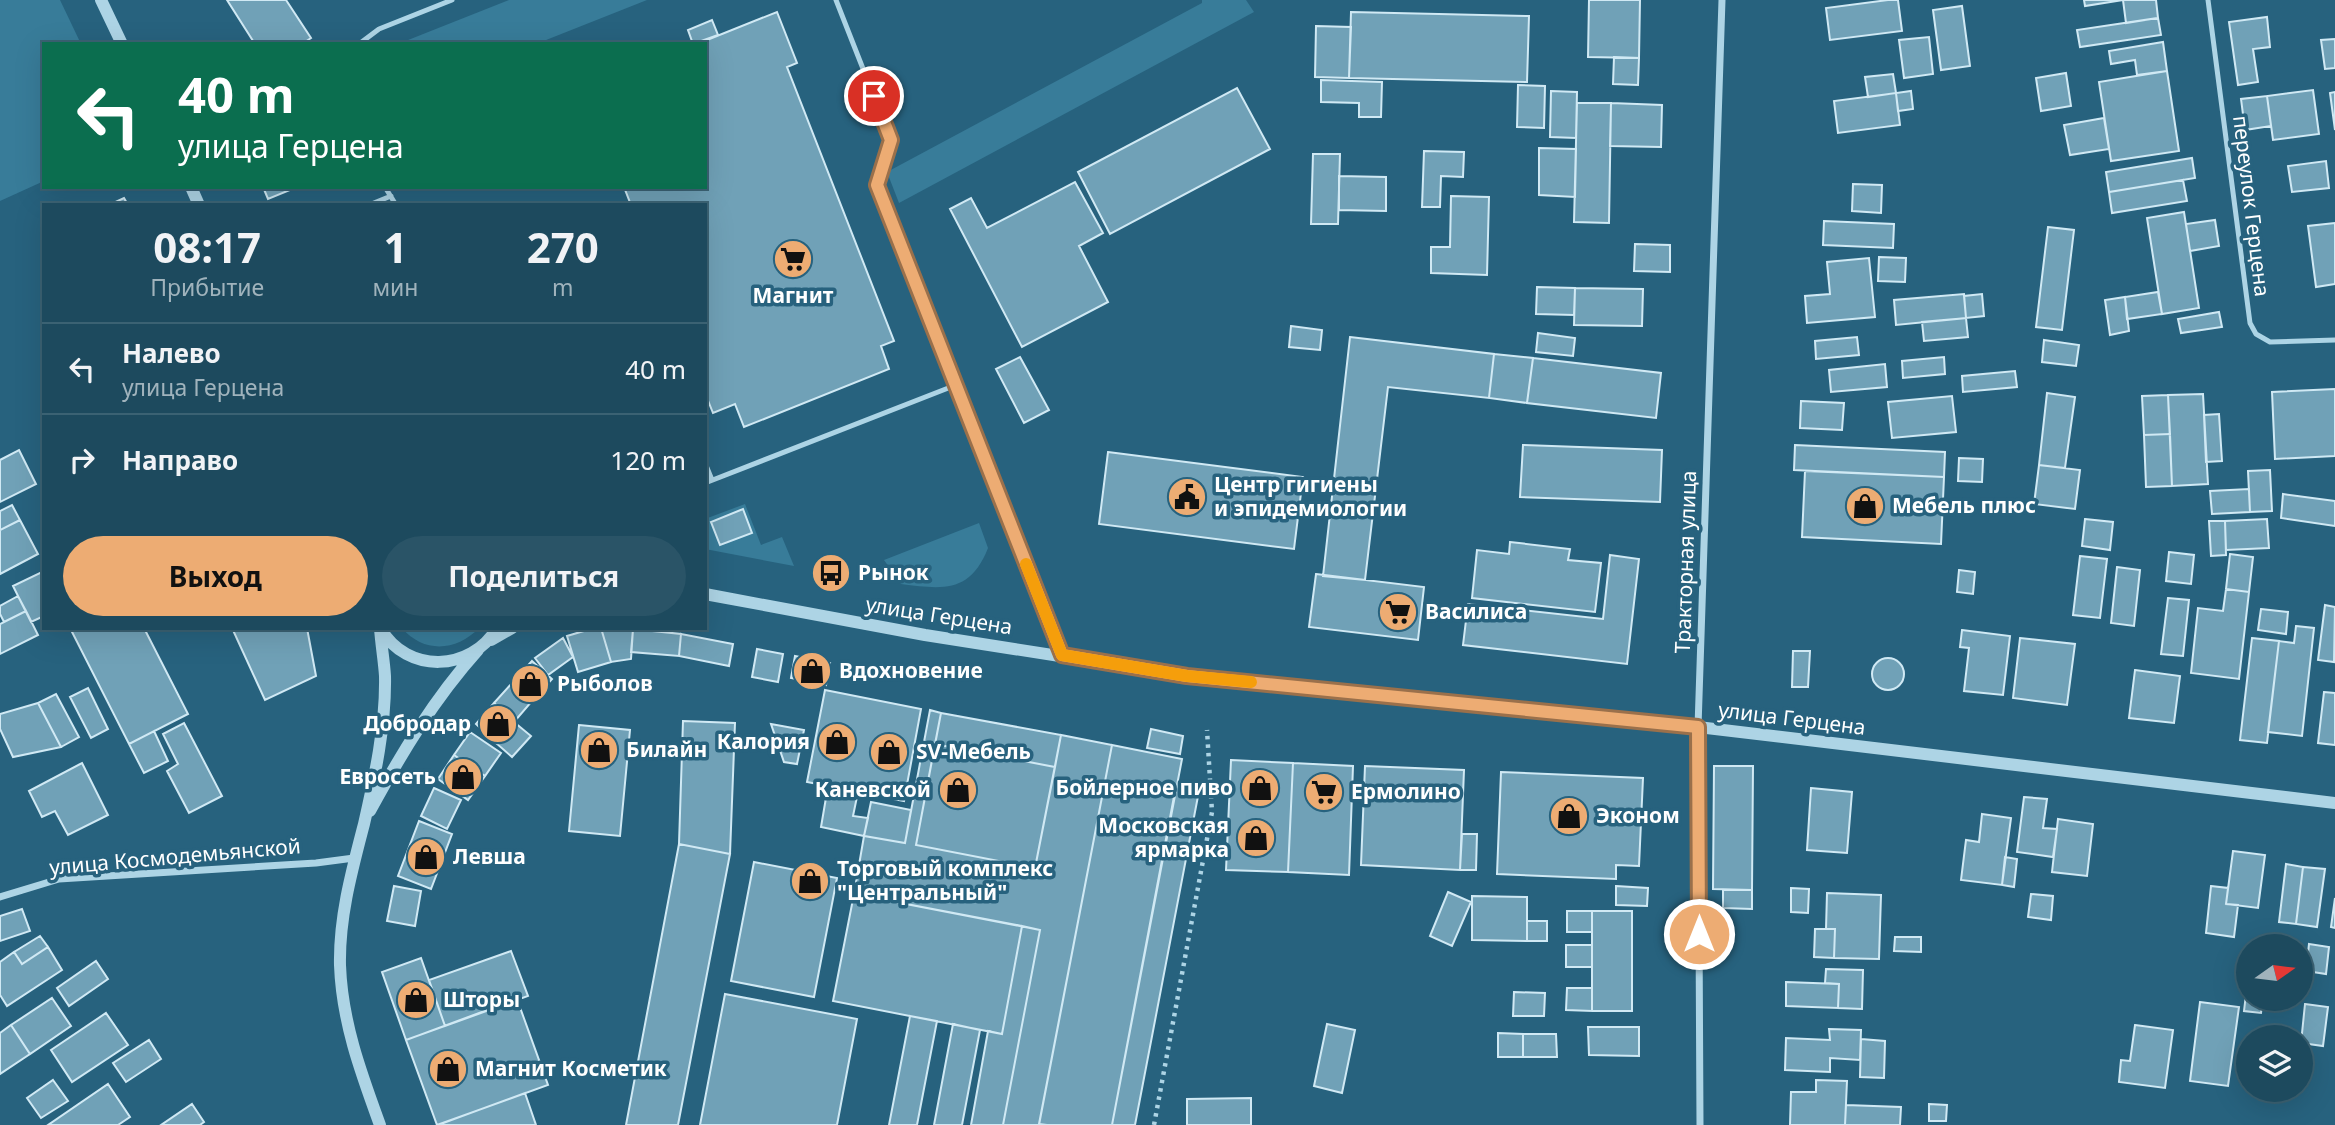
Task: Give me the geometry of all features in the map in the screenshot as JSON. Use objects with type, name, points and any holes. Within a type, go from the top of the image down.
[{"type":"street","points":[[102,0],[121,42]]},
{"type":"street","name":"Тракторная улица","points":[[1700,1125],[1698,727],[1722,0]]},
{"type":"street","name":"улица Герцена","points":[[707,596],[925,635],[1187,676],[1698,727],[2335,803]]},
{"type":"street","points":[[380,630],[385,677],[382,727],[354,859],[342,929],[340,964],[344,1006],[359,1070],[380,1125]]},
{"type":"street","points":[[382,630],[394,646],[405,654],[429,662],[455,661],[509,630]]},
{"type":"street","points":[[363,824],[422,722],[454,677],[495,630]]},
{"type":"street","name":"улица Космодемьянской","points":[[0,897],[59,879],[354,859]]},
{"type":"lane","points":[[362,42],[379,29],[452,0]]},
{"type":"lane","points":[[836,0],[891,140],[877,185],[1062,655]]},
{"type":"lane","name":"переулок Герцена","points":[[2208,0],[2250,323],[2256,334],[2270,342],[2335,340]]},
{"type":"lane","points":[[387,189],[395,203]]},
{"type":"lane","points":[[374,203],[391,196]]},
{"type":"lane","points":[[707,482],[956,385]]},
{"type":"lane","points":[[707,468],[712,480]]},
{"type":"path","points":[[1154,1125],[1212,812],[1207,730]]},
{"type":"shaded area","points":[[0,0],[60,0],[80,42],[42,42],[42,182],[0,201]]},
{"type":"shaded area","points":[[509,0],[647,0],[541,42],[403,42]]},
{"type":"shaded area","points":[[1202,0],[1246,0],[1254,12],[899,203],[887,172],[1202,3]]},
{"type":"shaded area","points":[[745,504],[761,545],[782,537],[794,566],[707,549],[707,518]]},
{"type":"shaded area","points":[[979,523],[988,548],[973,574],[953,585],[929,587],[901,584],[884,560]]},
{"type":"shaded area","points":[[404,630],[477,630],[461,641],[441,646],[420,642]]},
{"type":"building","points":[[227,0],[286,0],[311,38],[305,42],[254,42]]},
{"type":"building","points":[[1589,0],[1640,0],[1639,58],[1588,57]]},
{"type":"building","points":[[1898,0],[1902,31],[1830,40],[1826,8]]},
{"type":"building","points":[[2084,0],[2123,0],[2085,6]]},
{"type":"building","points":[[2123,0],[2156,0],[2158,18],[2126,23]]},
{"type":"building","points":[[1962,6],[1970,66],[1941,70],[1933,10]]},
{"type":"building","points":[[777,12],[797,63],[787,67],[894,341],[881,346],[889,369],[744,427],[735,404],[713,413],[707,398],[707,203],[630,203],[625,189],[707,189],[707,42],[702,42]]},
{"type":"building","points":[[1351,12],[1529,16],[1527,82],[1349,78]]},
{"type":"building","points":[[2267,17],[2270,47],[2253,49],[2258,82],[2238,85],[2229,22]]},
{"type":"building","points":[[2158,18],[2161,35],[2080,47],[2077,30]]},
{"type":"building","points":[[712,20],[718,35],[692,42],[688,30]]},
{"type":"building","points":[[1316,26],[1351,27],[1349,78],[1315,77]]},
{"type":"building","points":[[1929,37],[1933,74],[1904,78],[1899,40]]},
{"type":"building","points":[[2335,39],[2335,68],[2325,69],[2321,40]]},
{"type":"building","points":[[2163,42],[2167,71],[2137,75],[2135,60],[2111,64],[2109,51]]},
{"type":"building","points":[[1614,57],[1639,58],[1638,85],[1613,84]]},
{"type":"building","points":[[2167,71],[2179,151],[2111,161],[2099,82]]},
{"type":"building","points":[[2066,73],[2071,106],[2041,111],[2036,78]]},
{"type":"building","points":[[1893,74],[1896,93],[1868,97],[1865,77]]},
{"type":"building","points":[[1321,80],[1382,82],[1381,117],[1359,117],[1359,103],[1321,102]]},
{"type":"building","points":[[1518,85],[1545,86],[1544,128],[1517,127]]},
{"type":"building","points":[[1237,88],[1270,149],[1110,234],[1078,172]]},
{"type":"building","points":[[2313,90],[2319,134],[2273,140],[2267,96]]},
{"type":"building","points":[[1551,91],[1577,92],[1576,138],[1550,137]]},
{"type":"building","points":[[1911,91],[1913,109],[1898,111],[1896,93]]},
{"type":"building","points":[[2335,92],[2335,130],[2330,93]]},
{"type":"building","points":[[1896,93],[1900,125],[1838,133],[1834,101]]},
{"type":"building","points":[[2267,96],[2271,126],[2245,130],[2241,99]]},
{"type":"building","points":[[1577,103],[1611,103],[1609,223],[1574,222]]},
{"type":"building","points":[[1611,103],[1662,105],[1661,147],[1610,146]]},
{"type":"building","points":[[2104,118],[2109,149],[2070,155],[2064,125]]},
{"type":"building","points":[[1539,148],[1576,149],[1575,197],[1539,195]]},
{"type":"building","points":[[1424,151],[1464,152],[1463,177],[1441,176],[1440,207],[1422,207]]},
{"type":"building","points":[[1313,154],[1340,154],[1338,224],[1311,224]]},
{"type":"building","points":[[2192,158],[2195,178],[2109,192],[2106,172]]},
{"type":"building","points":[[2326,161],[2329,188],[2292,192],[2288,166]]},
{"type":"building","points":[[1339,176],[1386,177],[1386,211],[1339,210]]},
{"type":"building","points":[[2183,180],[2187,201],[2112,213],[2109,192]]},
{"type":"building","points":[[1075,182],[1103,233],[1079,246],[1108,302],[1022,347],[950,209],[971,198],[987,228]]},
{"type":"building","points":[[1853,184],[1882,185],[1881,213],[1852,211]]},
{"type":"building","points":[[264,189],[290,189],[290,190],[268,199]]},
{"type":"building","points":[[1451,196],[1489,197],[1487,275],[1431,273],[1431,247],[1450,247]]},
{"type":"building","points":[[124,198],[127,203],[113,203]]},
{"type":"building","points":[[2184,212],[2199,308],[2162,314],[2147,218]]},
{"type":"building","points":[[2215,220],[2219,246],[2190,251],[2186,224]]},
{"type":"building","points":[[1824,221],[1894,224],[1893,248],[1823,245]]},
{"type":"building","points":[[2335,223],[2335,284],[2316,287],[2308,226]]},
{"type":"building","points":[[2048,227],[2074,230],[2062,330],[2036,327]]},
{"type":"building","points":[[1635,244],[1670,245],[1670,272],[1634,271]]},
{"type":"building","points":[[1879,257],[1906,258],[1905,282],[1878,281]]},
{"type":"building","points":[[1869,258],[1875,317],[1807,323],[1805,296],[1830,294],[1827,262]]},
{"type":"building","points":[[1537,287],[1575,288],[1574,315],[1536,314]]},
{"type":"building","points":[[1575,288],[1643,289],[1642,326],[1574,325]]},
{"type":"building","points":[[2158,292],[2162,314],[2127,319],[2125,297]]},
{"type":"building","points":[[1964,294],[1966,318],[1896,325],[1894,300]]},
{"type":"building","points":[[1982,294],[1984,316],[1966,318],[1964,296]]},
{"type":"building","points":[[2125,297],[2129,331],[2110,335],[2105,300]]},
{"type":"building","points":[[2219,312],[2222,327],[2181,333],[2178,319]]},
{"type":"building","points":[[1966,318],[1968,337],[1924,341],[1922,322]]},
{"type":"building","points":[[1291,326],[1322,330],[1320,350],[1289,347]]},
{"type":"building","points":[[1538,333],[1575,338],[1573,356],[1536,352]]},
{"type":"building","points":[[1350,337],[1494,354],[1489,398],[1388,387],[1365,580],[1323,576]]},
{"type":"building","points":[[1857,337],[1859,355],[1816,359],[1815,341]]},
{"type":"building","points":[[2044,340],[2079,345],[2076,366],[2042,362]]},
{"type":"building","points":[[1494,354],[1533,358],[1527,403],[1489,398]]},
{"type":"building","points":[[1020,357],[1049,410],[1024,423],[996,369]]},
{"type":"building","points":[[1944,357],[1945,374],[1903,378],[1902,361]]},
{"type":"building","points":[[1533,358],[1661,373],[1656,418],[1527,403]]},
{"type":"building","points":[[1885,364],[1887,387],[1831,392],[1829,370]]},
{"type":"building","points":[[2015,371],[2017,387],[1963,392],[1962,376]]},
{"type":"building","points":[[2335,389],[2335,456],[2275,459],[2272,392]]},
{"type":"building","points":[[2047,393],[2075,397],[2065,468],[2039,465]]},
{"type":"building","points":[[2203,394],[2208,484],[2172,486],[2168,395]]},
{"type":"building","points":[[2168,395],[2170,434],[2144,435],[2142,396]]},
{"type":"building","points":[[1952,396],[1956,432],[1892,438],[1888,402]]},
{"type":"building","points":[[1801,401],[1844,403],[1842,430],[1800,428]]},
{"type":"building","points":[[2219,414],[2222,461],[2206,462],[2204,415]]},
{"type":"building","points":[[2170,434],[2172,486],[2146,487],[2144,435]]},
{"type":"building","points":[[1523,445],[1662,450],[1660,502],[1520,497]]},
{"type":"building","points":[[1795,445],[1945,452],[1944,477],[1794,470]]},
{"type":"building","points":[[19,450],[36,484],[0,502],[0,460]]},
{"type":"building","points":[[1108,452],[1303,477],[1294,549],[1099,524]]},
{"type":"building","points":[[1959,458],[1983,459],[1982,482],[1958,481]]},
{"type":"building","points":[[2039,465],[2080,470],[2075,509],[2034,504]]},
{"type":"building","points":[[2270,470],[2272,511],[2250,512],[2248,471]]},
{"type":"building","points":[[1805,471],[1944,477],[1941,544],[1802,537]]},
{"type":"building","points":[[2249,489],[2250,512],[2212,514],[2210,491]]},
{"type":"building","points":[[2283,494],[2335,501],[2335,526],[2281,518]]},
{"type":"building","points":[[12,505],[20,520],[0,530],[0,511]]},
{"type":"building","points":[[743,509],[752,533],[720,545],[711,522]]},
{"type":"building","points":[[2085,519],[2113,522],[2110,550],[2082,546]]},
{"type":"building","points":[[2267,519],[2269,548],[2226,550],[2225,521]]},
{"type":"building","points":[[20,520],[38,554],[0,574],[0,530]]},
{"type":"building","points":[[2209,521],[2225,521],[2226,555],[2211,556]]},
{"type":"building","points":[[1510,542],[1570,549],[1568,560],[1601,563],[1595,612],[1472,598],[1477,550],[1509,554]]},
{"type":"building","points":[[2169,552],[2194,555],[2191,584],[2166,581]]},
{"type":"building","points":[[2230,554],[2253,557],[2249,592],[2226,589]]},
{"type":"building","points":[[1610,555],[1639,559],[1627,664],[1463,645],[1468,604],[1603,619]]},
{"type":"building","points":[[2080,556],[2107,559],[2100,618],[2073,615]]},
{"type":"building","points":[[2117,567],[2140,570],[2134,626],[2111,623]]},
{"type":"building","points":[[1959,570],[1975,572],[1973,594],[1957,592]]},
{"type":"building","points":[[42,572],[42,617],[31,622],[13,586]]},
{"type":"building","points":[[1316,574],[1424,587],[1418,640],[1309,627]]},
{"type":"building","points":[[2226,589],[2249,592],[2239,679],[2191,673],[2198,608],[2223,611]]},
{"type":"building","points":[[18,596],[26,611],[4,622],[0,606]]},
{"type":"building","points":[[2168,598],[2189,600],[2183,656],[2161,654]]},
{"type":"building","points":[[2325,605],[2335,607],[2334,662],[2318,660]]},
{"type":"building","points":[[2261,609],[2288,612],[2286,634],[2258,630]]},
{"type":"building","points":[[26,611],[38,635],[0,654],[0,624]]},
{"type":"building","points":[[2296,626],[2314,628],[2302,736],[2268,732],[2279,641],[2294,643]]},
{"type":"building","points":[[71,630],[145,630],[188,714],[129,744]]},
{"type":"building","points":[[233,630],[307,630],[316,676],[265,700]]},
{"type":"building","points":[[587,630],[602,630],[611,662],[578,672],[567,636]]},
{"type":"building","points":[[602,630],[633,630],[631,659],[611,662]]},
{"type":"building","points":[[633,630],[681,634],[679,656],[631,652]]},
{"type":"building","points":[[1962,630],[2010,636],[2003,695],[1964,691],[1969,648],[1960,647]]},
{"type":"building","points":[[681,634],[733,644],[729,666],[679,656]]},
{"type":"building","points":[[563,638],[573,657],[548,675],[535,658]]},
{"type":"building","points":[[2020,638],[2075,644],[2067,705],[2013,698]]},
{"type":"building","points":[[2252,638],[2279,641],[2267,743],[2240,740]]},
{"type":"building","points":[[757,649],[783,654],[778,682],[752,677]]},
{"type":"building","points":[[1793,651],[1810,651],[1808,687],[1792,687]]},
{"type":"building","points":[[795,656],[830,663],[826,685],[791,678]]},
{"type":"building","points":[[1888,658],[1899,663],[1904,674],[1899,685],[1888,690],[1877,685],[1872,674],[1877,663]]},
{"type":"building","points":[[532,661],[552,679],[533,700],[512,683]]},
{"type":"building","points":[[2135,670],[2180,676],[2174,723],[2129,718]]},
{"type":"building","points":[[512,683],[533,700],[514,722],[494,703]]},
{"type":"building","points":[[88,688],[108,729],[91,738],[70,697]]},
{"type":"building","points":[[825,690],[921,709],[904,801],[807,782]]},
{"type":"building","points":[[2324,692],[2335,693],[2335,745],[2318,743]]},
{"type":"building","points":[[56,694],[79,737],[61,747],[38,703]]},
{"type":"building","points":[[38,703],[61,747],[13,757],[0,729],[0,714]]},
{"type":"building","points":[[494,703],[514,722],[496,743],[476,724]]},
{"type":"building","points":[[930,710],[941,713],[916,845],[1035,868],[1061,735],[1112,745],[1039,1125],[1003,1125],[1040,930],[854,894],[864,836],[905,843]]},
{"type":"building","points":[[941,713],[1061,735],[1055,767],[935,744]]},
{"type":"building","points":[[683,721],[735,723],[730,854],[679,844]]},
{"type":"building","points":[[514,722],[531,736],[512,757],[496,743]]},
{"type":"building","points":[[184,723],[222,796],[189,813],[167,771],[178,764],[163,734]]},
{"type":"building","points":[[771,724],[804,730],[797,764],[784,762]]},
{"type":"building","points":[[579,725],[630,730],[620,836],[569,831]]},
{"type":"building","points":[[1151,729],[1183,736],[1180,754],[1147,748]]},
{"type":"building","points":[[154,731],[168,761],[144,773],[129,744]]},
{"type":"building","points":[[470,732],[501,753],[485,776],[454,755]]},
{"type":"building","points":[[935,744],[1055,767],[1035,868],[916,845]]},
{"type":"building","points":[[1112,745],[1182,759],[1112,1125],[1039,1124]]},
{"type":"building","points":[[454,755],[485,776],[468,800],[438,779]]},
{"type":"building","points":[[1231,760],[1293,763],[1288,872],[1226,870]]},
{"type":"building","points":[[82,763],[108,815],[68,835],[55,811],[42,817],[29,791]]},
{"type":"building","points":[[1293,763],[1353,766],[1349,875],[1288,872]]},
{"type":"building","points":[[1365,766],[1464,770],[1460,870],[1361,865]]},
{"type":"building","points":[[1714,766],[1753,766],[1752,890],[1713,889]]},
{"type":"building","points":[[1501,772],[1643,778],[1639,866],[1616,865],[1616,879],[1497,874]]},
{"type":"building","points":[[828,786],[858,792],[853,816],[868,818],[864,836],[821,827]]},
{"type":"building","points":[[1176,786],[1199,791],[1135,1125],[1112,1125]]},
{"type":"building","points":[[434,788],[461,800],[447,829],[421,816]]},
{"type":"building","points":[[1811,788],[1852,792],[1847,853],[1807,850]]},
{"type":"building","points":[[2024,797],[2047,799],[2043,828],[2057,829],[2053,857],[2017,852]]},
{"type":"building","points":[[871,802],[911,810],[905,843],[864,836]]},
{"type":"building","points":[[1982,814],[2011,818],[2002,885],[1961,880],[1966,840],[1979,842]]},
{"type":"building","points":[[2058,819],[2093,824],[2087,876],[2052,872]]},
{"type":"building","points":[[419,821],[452,834],[431,889],[398,876]]},
{"type":"building","points":[[1462,834],[1477,834],[1476,870],[1460,870]]},
{"type":"building","points":[[679,844],[730,854],[678,1125],[626,1125]]},
{"type":"building","points":[[2233,851],[2265,855],[2258,908],[2226,904]]},
{"type":"building","points":[[2005,857],[2017,859],[2014,887],[2002,885]]},
{"type":"building","points":[[754,862],[837,878],[814,997],[731,981]]},
{"type":"building","points":[[2286,864],[2303,867],[2296,924],[2279,922]]},
{"type":"building","points":[[2303,867],[2325,869],[2317,927],[2296,924]]},
{"type":"building","points":[[394,886],[421,891],[415,926],[387,921]]},
{"type":"building","points":[[1616,886],[1648,888],[1647,906],[1616,905]]},
{"type":"building","points":[[2211,886],[2228,888],[2226,904],[2238,905],[2234,937],[2206,933]]},
{"type":"building","points":[[1791,888],[1809,889],[1808,913],[1791,912]]},
{"type":"building","points":[[1723,890],[1752,890],[1752,909],[1723,908]]},
{"type":"building","points":[[1448,892],[1471,902],[1452,946],[1430,936]]},
{"type":"building","points":[[1827,893],[1881,895],[1879,959],[1834,958],[1835,929],[1826,929]]},
{"type":"building","points":[[854,894],[1022,926],[1002,1034],[833,1001]]},
{"type":"building","points":[[2031,894],[2053,896],[2051,920],[2028,917]]},
{"type":"building","points":[[1472,896],[1527,897],[1527,941],[1472,940]]},
{"type":"building","points":[[2335,898],[2335,928],[2331,927]]},
{"type":"building","points":[[22,909],[30,931],[0,941],[0,916]]},
{"type":"building","points":[[1567,911],[1592,911],[1592,932],[1567,932]]},
{"type":"building","points":[[1592,911],[1632,911],[1632,1011],[1592,1011]]},
{"type":"building","points":[[1527,921],[1547,921],[1547,941],[1527,941]]},
{"type":"building","points":[[1022,926],[1040,930],[1003,1125],[971,1125],[988,1031],[1002,1034]]},
{"type":"building","points":[[1815,929],[1835,929],[1834,958],[1814,957]]},
{"type":"building","points":[[40,936],[48,947],[22,964],[14,952]]},
{"type":"building","points":[[1895,937],[1921,937],[1921,952],[1894,951]]},
{"type":"building","points":[[1566,945],[1592,945],[1592,967],[1566,967]]},
{"type":"building","points":[[2314,945],[2329,947],[2326,974],[2314,972]]},
{"type":"building","points":[[48,947],[62,970],[7,1006],[0,995],[0,962],[14,952],[22,964]]},
{"type":"building","points":[[511,951],[528,996],[445,1026],[429,980]]},
{"type":"building","points":[[421,958],[445,1026],[406,1040],[382,972]]},
{"type":"building","points":[[96,961],[108,979],[69,1006],[57,988]]},
{"type":"building","points":[[1826,969],[1863,970],[1862,1009],[1838,1008],[1839,984],[1825,983]]},
{"type":"building","points":[[1786,982],[1839,984],[1838,1008],[1786,1006]]},
{"type":"building","points":[[1567,988],[1592,988],[1592,1011],[1566,1010]]},
{"type":"building","points":[[1514,992],[1545,993],[1544,1016],[1513,1016]]},
{"type":"building","points":[[725,994],[857,1019],[837,1125],[700,1125]]},
{"type":"building","points":[[52,998],[71,1026],[30,1054],[11,1025]]},
{"type":"building","points":[[517,999],[548,1085],[437,1125],[406,1040]]},
{"type":"building","points":[[2200,1002],[2236,1007],[2236,1012],[2238,1012],[2228,1086],[2190,1081]]},
{"type":"building","points":[[2314,1005],[2328,1007],[2323,1046],[2313,1045],[2313,1025],[2303,1025],[2304,1012],[2314,1012]]},
{"type":"building","points":[[106,1013],[128,1045],[72,1082],[51,1050]]},
{"type":"building","points":[[910,1016],[937,1021],[917,1125],[889,1125]]},
{"type":"building","points":[[953,1024],[980,1030],[962,1125],[934,1125]]},
{"type":"building","points":[[1327,1024],[1355,1030],[1342,1093],[1314,1086]]},
{"type":"building","points":[[11,1025],[30,1054],[0,1074],[0,1033]]},
{"type":"building","points":[[2135,1025],[2173,1030],[2165,1088],[2119,1082],[2121,1060],[2130,1061]]},
{"type":"building","points":[[1588,1027],[1639,1027],[1639,1056],[1589,1055]]},
{"type":"building","points":[[1829,1029],[1861,1030],[1860,1060],[1830,1058],[1830,1072],[1785,1070],[1786,1038],[1830,1040]]},
{"type":"building","points":[[1498,1033],[1523,1034],[1523,1057],[1498,1057]]},
{"type":"building","points":[[1523,1034],[1556,1034],[1557,1057],[1523,1057]]},
{"type":"building","points":[[1861,1039],[1885,1041],[1884,1078],[1860,1077]]},
{"type":"building","points":[[149,1040],[161,1059],[126,1082],[113,1063]]},
{"type":"building","points":[[53,1080],[68,1101],[41,1118],[27,1098]]},
{"type":"building","points":[[1816,1080],[1847,1081],[1845,1125],[1790,1125],[1791,1092],[1816,1092]]},
{"type":"building","points":[[108,1084],[130,1117],[118,1125],[48,1125]]},
{"type":"building","points":[[525,1093],[536,1125],[438,1125]]},
{"type":"building","points":[[1251,1098],[1251,1125],[1187,1125],[1187,1099]]},
{"type":"building","points":[[192,1104],[204,1122],[200,1125],[161,1125]]},
{"type":"building","points":[[1929,1104],[1947,1105],[1946,1121],[1929,1121]]},
{"type":"building","points":[[1846,1105],[1901,1107],[1900,1125],[1845,1125]]},
{"type":"slow traffic","points":[[1026,564],[1062,655],[1187,676],[1251,682]]},
{"type":"place","name":"Магнит","points":[[793,259]]},
{"type":"place","name":"Центр гигиены и эпидемиологии","points":[[1187,497]]},
{"type":"place","name":"Мебель плюс","points":[[1865,506]]},
{"type":"place","name":"Рынок","points":[[831,573]]},
{"type":"place","name":"Василиса","points":[[1398,612]]},
{"type":"place","name":"Вдохновение","points":[[812,671]]},
{"type":"place","name":"Рыболов","points":[[530,684]]},
{"type":"place","name":"Добродар","points":[[498,724]]},
{"type":"place","name":"Калория","points":[[837,742]]},
{"type":"place","name":"Билайн","points":[[599,750]]},
{"type":"place","name":"SV-Мебель","points":[[889,752]]},
{"type":"place","name":"Евросеть","points":[[463,777]]},
{"type":"place","name":"Бойлерное пиво","points":[[1260,788]]},
{"type":"place","name":"Каневской","points":[[958,790]]},
{"type":"place","name":"Ермолино","points":[[1324,792]]},
{"type":"place","name":"Эконом","points":[[1569,816]]},
{"type":"place","name":"Московская ярмарка","points":[[1256,838]]},
{"type":"place","name":"Левша","points":[[426,857]]},
{"type":"place","name":"Торговый комплекс \"Центральный\"","points":[[810,881]]},
{"type":"place","name":"Шторы","points":[[416,1000]]},
{"type":"place","name":"Магнит Косметик","points":[[448,1069]]},
{"type":"route","points":[[874,96],[891,140],[877,185],[1062,655],[1187,676],[1698,727],[1699,934]]}]
